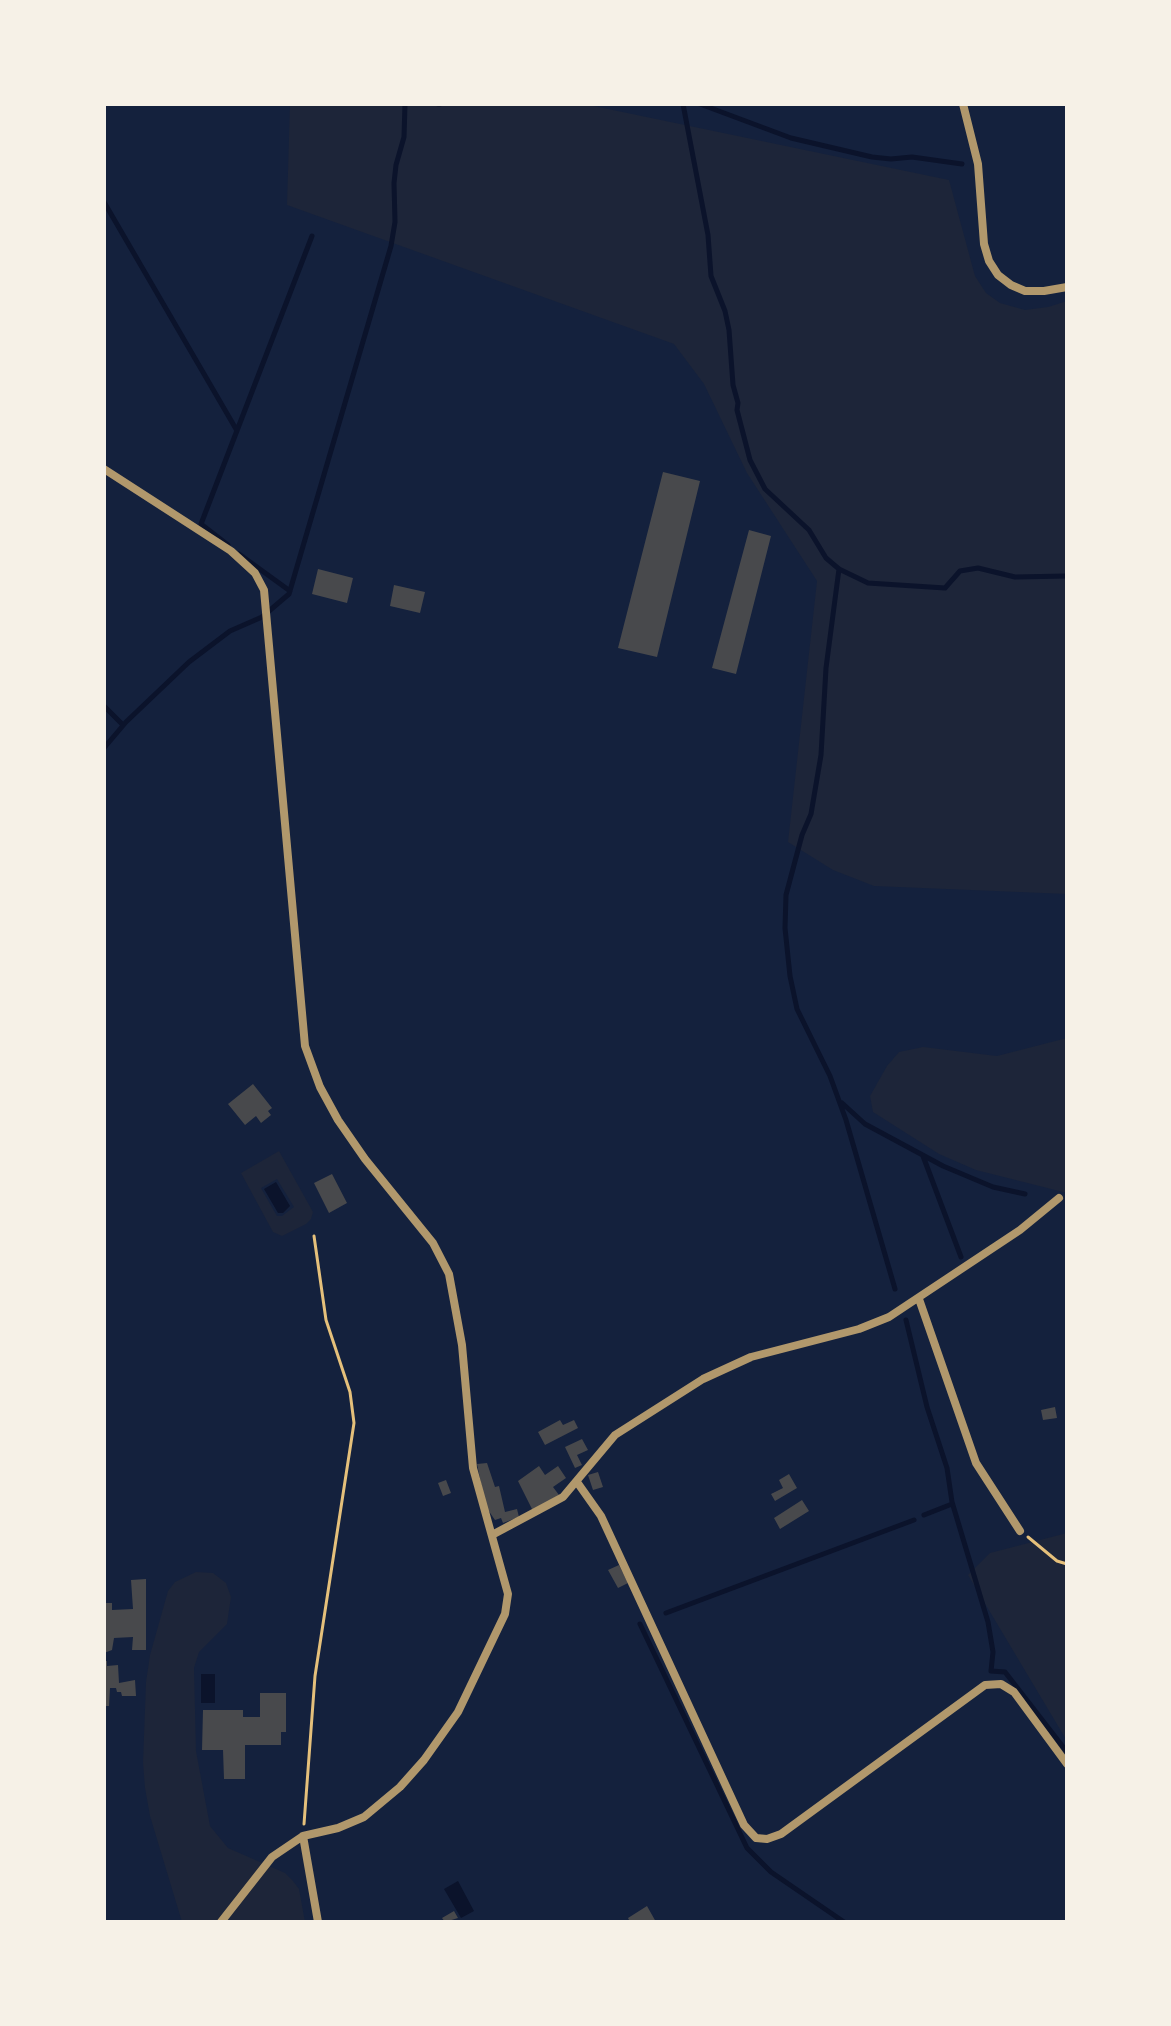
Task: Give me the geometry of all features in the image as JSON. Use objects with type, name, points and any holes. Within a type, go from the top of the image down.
[{"type":"street","points":[[963,104],[978,164],[984,244],[989,261],[998,275],[1025,291],[1067,287]]},
{"type":"street","points":[[104,469],[231,551],[255,573],[264,590],[305,1046],[320,1087],[338,1120],[365,1159],[433,1243],[449,1274],[462,1345],[473,1468],[507,1586],[505,1614],[458,1712],[424,1760],[378,1807],[355,1822],[303,1836],[272,1857],[221,1922]]},
{"type":"street","points":[[492,1535],[551,1505],[569,1492],[615,1435],[716,1372],[751,1357],[873,1324],[919,1299],[1020,1230],[1059,1198]]},
{"type":"street","points":[[919,1299],[976,1463],[1020,1531]]},
{"type":"street","points":[[577,1482],[601,1516],[744,1825],[756,1838],[767,1839],[781,1834],[985,1685],[1001,1684],[1014,1692],[1067,1764]]},
{"type":"street","points":[[303,1836],[318,1922]]},
{"type":"path","points":[[303,1836],[315,1676],[354,1423],[350,1392],[326,1320],[314,1236]]},
{"type":"path","points":[[1020,1531],[1057,1561],[1067,1564]]},
{"type":"shaded area","points":[[290,104],[584,104],[949,180],[975,276],[986,293],[1000,303],[1025,310],[1067,301],[1067,894],[874,886],[833,870],[788,842],[817,581],[747,473],[704,384],[674,344],[287,205]]},
{"type":"shaded area","points":[[1067,1038],[1067,1193],[976,1170],[939,1154],[873,1112],[870,1096],[899,1052],[923,1047],[997,1056]]},
{"type":"shaded area","points":[[279,1151],[313,1212],[311,1219],[282,1236],[273,1232],[241,1173]],"holes":[[[277,1179],[294,1207],[277,1216],[261,1188]]]},
{"type":"shaded area","points":[[276,1182],[290,1206],[283,1213],[278,1213],[264,1189]]},
{"type":"shaded area","points":[[1067,1533],[1067,1741],[968,1575],[990,1553]]},
{"type":"shaded area","points":[[196,1572],[213,1573],[226,1583],[231,1597],[227,1624],[199,1652],[194,1668],[196,1751],[210,1826],[228,1848],[285,1873],[293,1881],[299,1889],[305,1922],[182,1922],[150,1816],[145,1788],[146,1682],[150,1655],[168,1591],[175,1582]]},
{"type":"shaded area","points":[[201,1674],[215,1674],[215,1703],[201,1703]]},
{"type":"shaded area","points":[[458,1881],[474,1911],[461,1918],[444,1889]]},
{"type":"building","points":[[663,472],[700,481],[657,657],[618,648]]},
{"type":"building","points":[[749,530],[771,536],[736,674],[712,668]]},
{"type":"building","points":[[318,569],[353,578],[347,603],[312,594]]},
{"type":"building","points":[[394,585],[425,592],[420,613],[390,606]]},
{"type":"building","points":[[253,1084],[272,1108],[268,1111],[271,1115],[261,1123],[256,1116],[245,1125],[228,1104]]},
{"type":"building","points":[[332,1174],[347,1203],[329,1213],[314,1183]]},
{"type":"building","points":[[1055,1407],[1057,1418],[1043,1420],[1041,1410]]},
{"type":"building","points":[[560,1420],[563,1425],[574,1420],[578,1428],[545,1445],[538,1432]]},
{"type":"building","points":[[582,1439],[588,1450],[577,1455],[582,1465],[575,1468],[565,1447]]},
{"type":"building","points":[[487,1463],[495,1487],[499,1486],[505,1512],[517,1509],[519,1517],[503,1523],[501,1518],[495,1520],[486,1507],[477,1464]]},
{"type":"building","points":[[539,1466],[545,1475],[558,1466],[566,1478],[553,1487],[559,1495],[533,1511],[518,1481]]},
{"type":"building","points":[[598,1472],[603,1487],[593,1490],[588,1475]]},
{"type":"building","points":[[789,1474],[797,1488],[775,1501],[771,1494],[783,1488],[779,1480]]},
{"type":"building","points":[[446,1480],[451,1493],[443,1496],[438,1483]]},
{"type":"building","points":[[802,1500],[809,1511],[780,1529],[774,1518]]},
{"type":"building","points":[[619,1565],[628,1583],[618,1588],[608,1570]]},
{"type":"building","points":[[146,1579],[146,1650],[132,1650],[133,1637],[114,1638],[112,1650],[104,1653],[104,1603],[112,1603],[112,1610],[133,1609],[131,1580]]},
{"type":"building","points":[[104,1661],[107,1661],[107,1666],[118,1665],[119,1683],[135,1680],[136,1696],[122,1696],[116,1688],[110,1688],[109,1706],[104,1706]]},
{"type":"building","points":[[260,1693],[286,1693],[286,1732],[281,1732],[281,1745],[245,1745],[245,1779],[224,1779],[223,1750],[202,1750],[203,1710],[243,1710],[243,1717],[260,1717]]},
{"type":"building","points":[[647,1906],[656,1922],[630,1922],[628,1918]]},
{"type":"building","points":[[454,1911],[458,1918],[445,1922],[442,1918]]},
{"type":"waterway","points":[[104,748],[126,722],[189,662],[230,631],[262,617],[289,594],[391,246],[395,222],[394,183],[404,137],[405,104]]},
{"type":"waterway","points":[[683,104],[708,235],[711,276],[729,330],[737,410],[750,460],[765,489],[809,530],[826,558],[839,569],[868,583],[945,588],[960,571],[978,568],[1015,577],[1067,576]]},
{"type":"waterway","points":[[700,104],[791,138],[872,157],[912,157],[962,164]]},
{"type":"waterway","points":[[104,202],[236,429]]},
{"type":"waterway","points":[[228,545],[201,524],[312,236]]},
{"type":"waterway","points":[[239,554],[290,591]]},
{"type":"waterway","points":[[839,569],[826,668],[821,755],[811,814],[802,835],[786,895],[785,928],[797,1009],[830,1076],[846,1120],[895,1289]]},
{"type":"waterway","points":[[104,706],[123,725]]},
{"type":"waterway","points":[[842,1103],[865,1124],[943,1166],[993,1187],[1025,1194]]},
{"type":"waterway","points":[[923,1156],[961,1257]]},
{"type":"waterway","points":[[906,1320],[927,1407],[947,1468],[952,1502],[988,1622],[993,1652],[991,1671],[1005,1672],[1067,1752]]},
{"type":"waterway","points":[[924,1515],[952,1504]]},
{"type":"waterway","points":[[666,1613],[914,1520]]},
{"type":"waterway","points":[[640,1624],[747,1848],[771,1872],[844,1922]]}]
